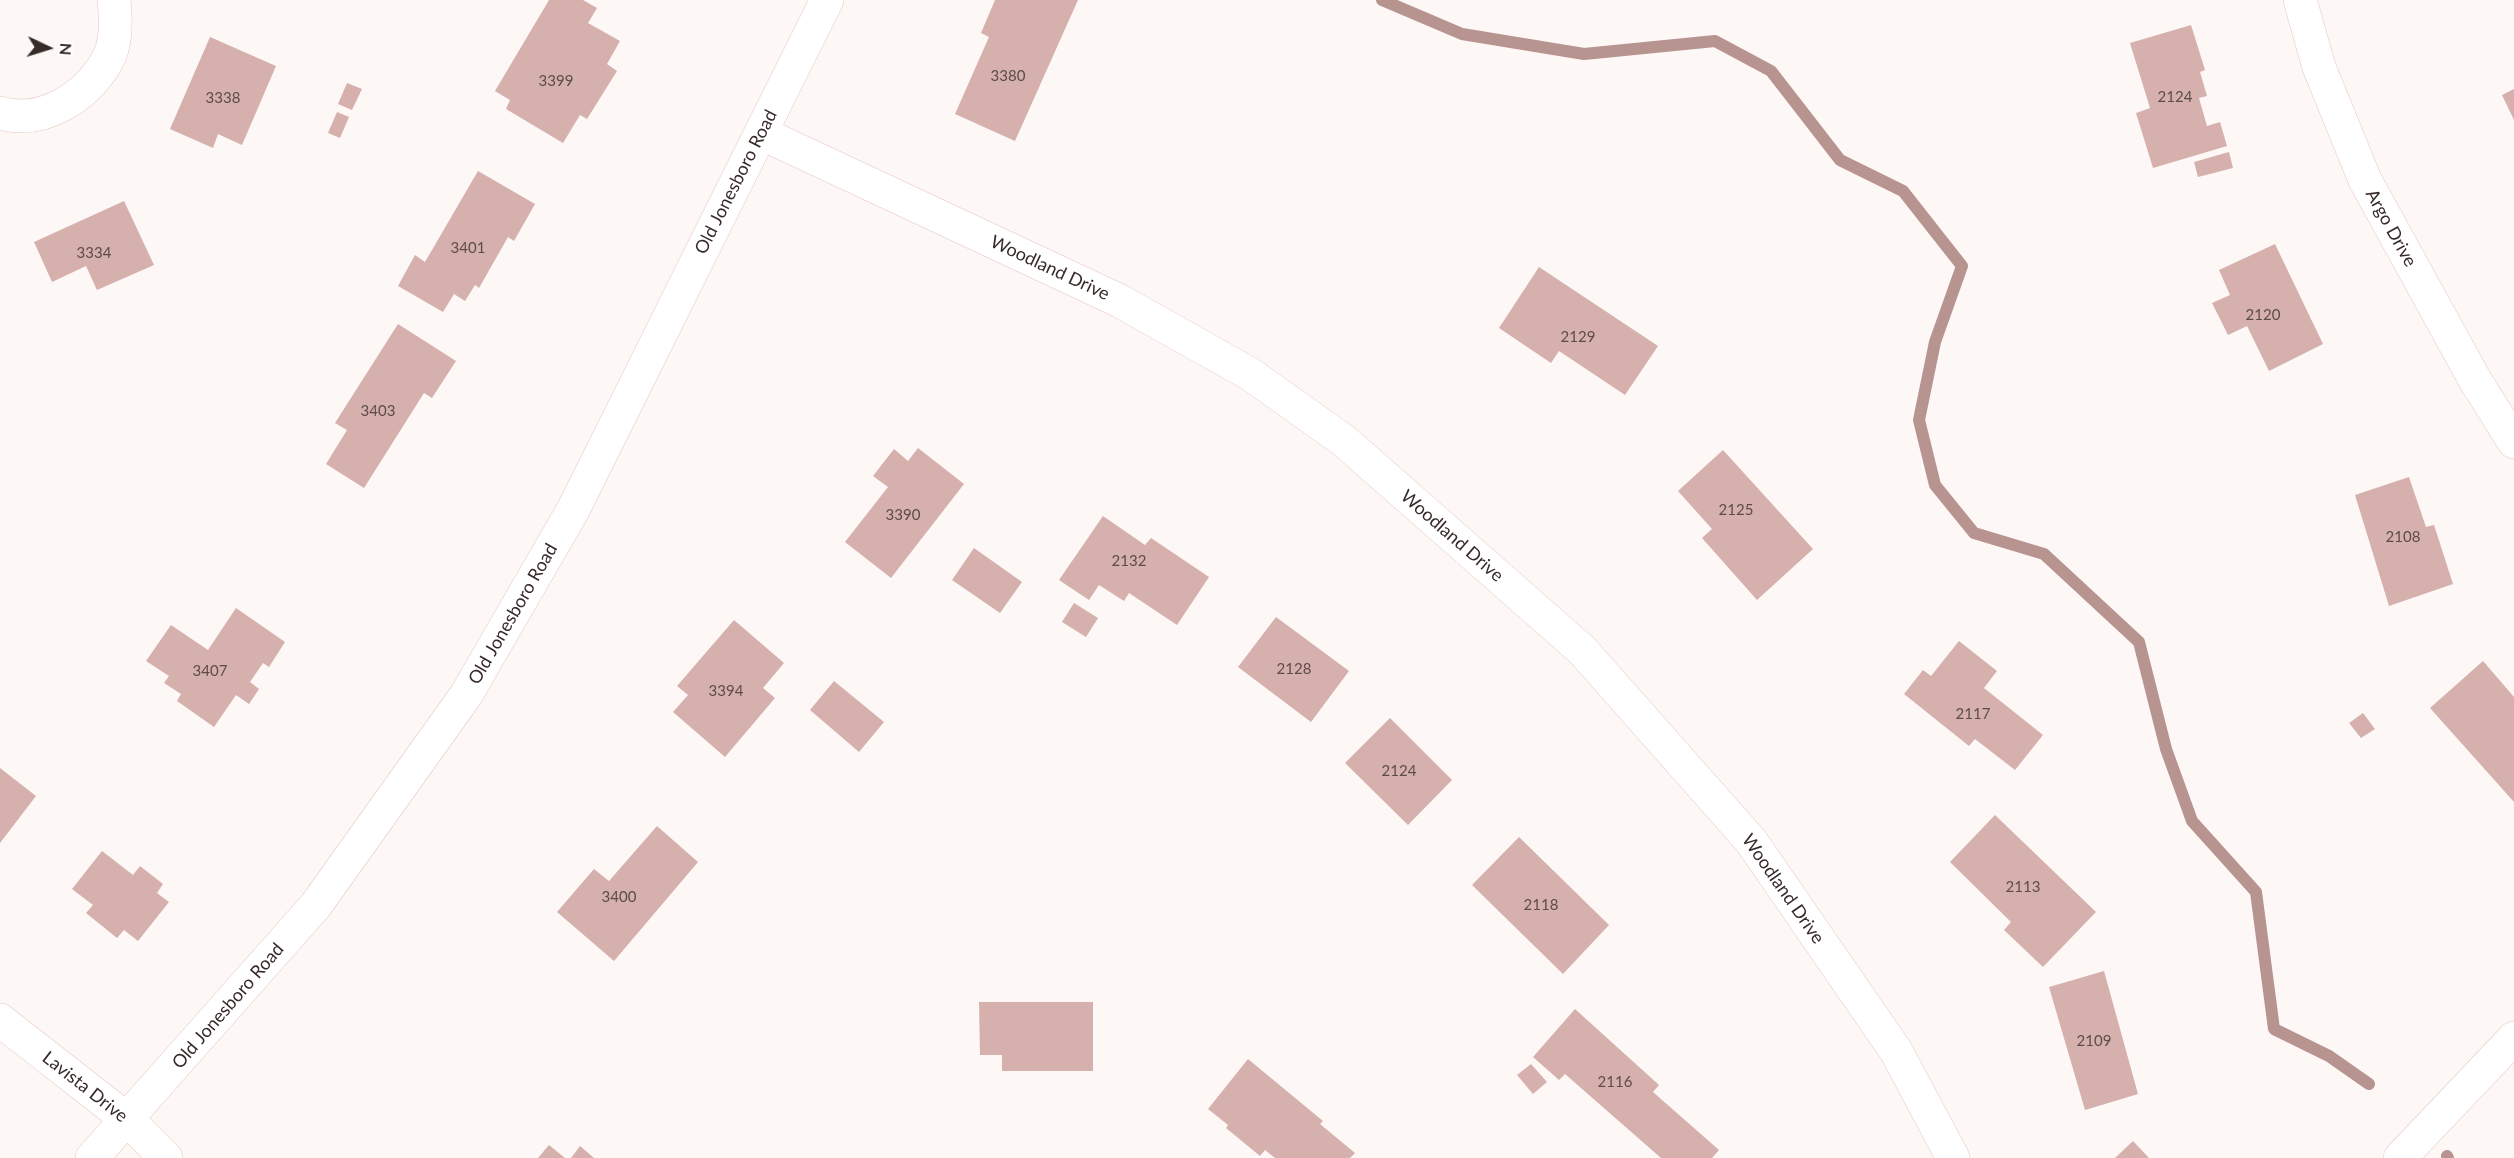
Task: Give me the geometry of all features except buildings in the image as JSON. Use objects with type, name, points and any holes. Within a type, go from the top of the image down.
[{"type":"street","points":[[0,113],[39,114],[69,102],[94,81],[111,53],[117,21],[114,0]]},
{"type":"street","name":"Old Jonesboro Road","points":[[92,1158],[316,905],[465,695],[573,510],[827,0]]},
{"type":"street","name":"Argo Drive","points":[[2300,0],[2319,67],[2365,180],[2475,380],[2514,441]]},
{"type":"street","name":"Woodland Drive","points":[[761,133],[1120,301],[1250,374],[1343,440],[1582,650],[1751,841],[1896,1051],[1953,1158]]},
{"type":"street","name":"Lavista Drive","points":[[0,1020],[128,1120],[166,1158]]},
{"type":"street","points":[[2400,1158],[2514,1038]]},
{"type":"waterway","points":[[1382,0],[1462,34],[1584,54],[1715,41],[1771,71],[1840,160],[1903,191],[1962,266],[1935,342],[1919,420],[1935,485],[1974,533],[2044,554],[2139,642],[2166,749],[2192,821],[2256,892],[2274,1029],[2329,1056],[2369,1084]]}]
